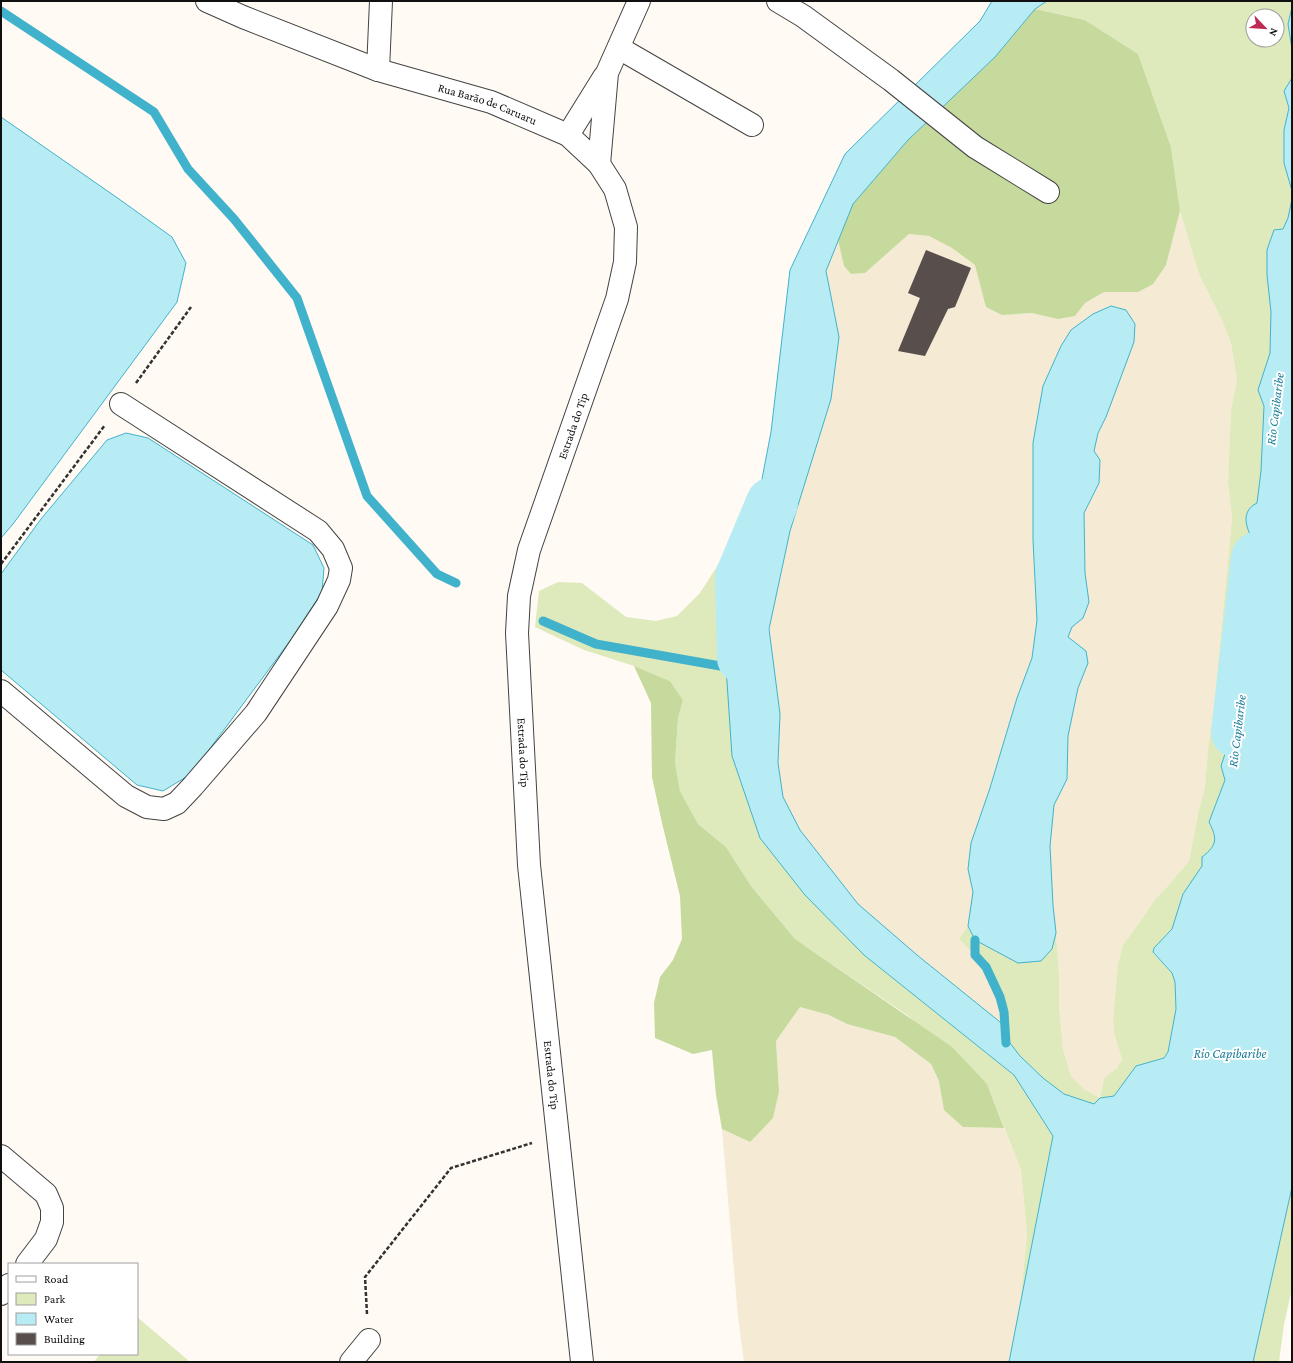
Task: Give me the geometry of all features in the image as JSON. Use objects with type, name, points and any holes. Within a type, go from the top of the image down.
[{"type":"street","name":"Rua Barão de Caruaru","points":[[207,1],[243,17],[378,70],[491,102],[568,135],[599,164]]},
{"type":"street","points":[[378,70],[381,1]]},
{"type":"street","points":[[568,135],[607,73],[639,1]]},
{"type":"street","points":[[778,1],[803,16],[891,80],[975,147],[1048,192]]},
{"type":"street","points":[[619,48],[752,125]]},
{"type":"street","points":[[599,164],[607,73]]},
{"type":"street","name":"Estrada do Tip","points":[[582,1362],[529,865],[517,625],[519,596],[529,550],[617,299],[625,262],[626,227],[616,189],[599,164]]},
{"type":"street","points":[[1,691],[126,796],[147,807],[164,809],[177,803],[256,713],[327,606],[339,580],[341,568],[333,549],[318,530],[121,404]]},
{"type":"street","points":[[1,1156],[46,1194],[52,1208],[52,1222],[46,1239],[28,1263]]},
{"type":"street","points":[[1,1294],[8,1286]]},
{"type":"street","points":[[351,1362],[369,1340]]},
{"type":"path","points":[[1,564],[192,307]]},
{"type":"path","points":[[369,1340],[364,1277],[451,1168],[557,1134]]},
{"type":"shaded area","points":[[1180,211],[1199,274],[1221,318],[1231,343],[1237,380],[1231,410],[1228,483],[1232,517],[1228,562],[1205,787],[1189,861],[1155,899],[1123,945],[1118,964],[1113,1018],[1114,1033],[1122,1059],[1117,1068],[1104,1078],[1100,1098],[1084,1089],[1071,1076],[1063,1049],[1050,846],[1054,805],[1059,794],[1067,755],[1068,736],[1078,688],[1088,663],[1086,651],[1068,637],[1072,627],[1083,618],[1089,602],[1085,573],[1084,513],[1099,483],[1100,460],[1094,451],[1098,434],[1106,417],[1134,342],[1071,330],[1061,346],[1043,386],[1033,443],[1033,540],[1037,620],[1032,658],[1017,698],[990,788],[971,843],[968,869],[973,892],[971,908],[968,926],[959,939],[986,967],[1000,997],[1005,1026],[917,955],[858,904],[800,830],[783,797],[778,763],[780,714],[769,629],[790,531],[839,337],[826,271],[838,240],[844,266],[851,274],[865,273],[909,234],[929,236],[952,248],[975,265],[981,283],[1002,315],[1032,313],[1058,318],[1075,316],[1085,303],[1104,292],[1138,292],[1166,265]]},
{"type":"shaded area","points":[[800,1007],[829,1015],[847,1024],[895,1037],[931,1064],[939,1081],[945,1110],[963,1127],[1004,1128],[1021,1170],[1027,1234],[1020,1306],[1009,1362],[744,1362],[738,1317],[722,1129],[750,1142],[779,1091],[776,1041]]},
{"type":"green space","points":[[1047,1],[1292,1],[1288,24],[1292,49],[1292,78],[1284,91],[1289,108],[1284,130],[1284,163],[1290,183],[1292,199],[1288,218],[1283,229],[1274,230],[1267,250],[1267,275],[1271,312],[1270,353],[1258,390],[1264,406],[1261,471],[1257,503],[1248,531],[1254,543],[1247,563],[1248,577],[1241,576],[1243,616],[1246,626],[1256,643],[1256,653],[1252,660],[1237,663],[1228,693],[1231,712],[1222,722],[1226,751],[1221,766],[1225,780],[1209,822],[1215,837],[1213,845],[1211,849],[1202,857],[1202,866],[1183,894],[1172,929],[1154,948],[1153,953],[1172,973],[1175,982],[1176,1009],[1168,1052],[1163,1058],[1136,1066],[1114,1096],[1100,1098],[1104,1078],[1117,1068],[1122,1059],[1114,1033],[1113,1018],[1118,964],[1123,945],[1155,899],[1189,861],[1205,787],[1232,517],[1228,483],[1231,410],[1237,380],[1231,343],[1221,318],[1199,274],[1180,211],[1171,147],[1138,54],[1085,20],[1035,9]]},
{"type":"green space","points":[[1035,9],[1085,20],[1138,54],[1171,147],[1180,211],[1166,265],[1153,284],[1138,292],[1104,292],[1085,303],[1075,316],[1058,319],[1032,313],[1002,315],[986,307],[975,265],[952,248],[929,236],[909,234],[865,273],[851,274],[844,266],[838,240],[853,204],[908,140],[995,57]]},
{"type":"green space","points":[[759,493],[726,667],[760,838],[805,895],[864,955],[1014,1075],[1053,1136],[1020,1306],[1027,1234],[1021,1170],[987,1084],[907,1015],[795,939],[751,886],[726,847],[698,824],[680,791],[675,763],[678,718],[683,700],[670,681],[634,666],[584,650],[535,627],[539,591],[558,582],[582,583],[626,617],[656,621],[677,616],[700,593],[730,546]]},
{"type":"green space","points":[[634,666],[670,681],[683,700],[678,718],[675,763],[680,791],[698,824],[726,847],[751,886],[795,939],[952,1047],[987,1084],[1004,1128],[963,1127],[944,1110],[939,1081],[931,1064],[895,1037],[847,1024],[829,1015],[800,1007],[776,1041],[779,1091],[773,1118],[750,1142],[722,1129],[716,1095],[712,1050],[693,1054],[655,1038],[654,1003],[660,977],[673,960],[682,939],[680,896],[652,777],[651,703]]},
{"type":"green space","points":[[968,926],[975,940],[1052,949],[1056,933],[1059,974],[1059,1005],[1063,1049],[1071,1076],[1084,1089],[1100,1098],[1094,1104],[1064,1094],[1043,1078],[1020,1056],[1006,1038],[1004,1012],[1000,997],[986,967],[959,939]]},
{"type":"green space","points":[[1292,1187],[1292,1289],[1284,1324],[1279,1362],[1253,1362]]},
{"type":"green space","points":[[138,1318],[189,1361],[188,1362],[94,1362],[99,1355],[138,1355]]},
{"type":"water","name":"Rio Capibaribe","points":[[992,1],[1047,1],[1035,9],[995,57],[908,140],[853,204],[826,271],[839,337],[831,399],[790,531],[769,629],[780,714],[778,763],[783,797],[800,830],[858,904],[917,955],[1005,1026],[1006,1038],[1020,1056],[1043,1078],[1064,1094],[1094,1104],[1100,1098],[1114,1096],[1136,1066],[1164,1058],[1168,1052],[1176,1009],[1175,982],[1172,973],[1153,952],[1154,948],[1172,929],[1183,894],[1202,866],[1202,857],[1211,849],[1213,845],[1215,837],[1209,822],[1225,780],[1221,766],[1226,751],[1222,722],[1231,712],[1228,693],[1229,671],[1237,663],[1252,660],[1257,652],[1256,642],[1244,621],[1236,599],[1238,584],[1241,576],[1248,577],[1247,563],[1254,543],[1247,527],[1246,516],[1251,507],[1257,503],[1261,471],[1264,406],[1258,390],[1270,353],[1271,312],[1267,275],[1267,250],[1274,230],[1283,229],[1288,218],[1292,199],[1292,1187],[1253,1362],[1009,1362],[1053,1136],[1014,1075],[864,955],[805,895],[760,838],[732,756],[726,667],[771,432],[790,270],[845,154],[980,21]]},
{"type":"water","points":[[1292,7],[1292,49],[1288,24]]},
{"type":"water","points":[[1292,78],[1292,191],[1284,163],[1284,130],[1289,108],[1284,91]]},
{"type":"water","points":[[1,117],[172,237],[186,263],[177,302],[13,524],[1,538]]},
{"type":"water","points":[[1111,306],[1126,310],[1135,324],[1134,342],[1106,417],[1098,433],[1094,451],[1100,460],[1099,483],[1084,513],[1085,573],[1089,602],[1083,618],[1072,627],[1068,637],[1086,651],[1088,663],[1078,688],[1068,736],[1067,779],[1054,805],[1050,846],[1056,933],[1052,949],[1041,961],[1018,963],[975,940],[968,926],[973,892],[968,869],[971,843],[990,788],[1017,698],[1032,658],[1037,620],[1033,540],[1033,443],[1043,386],[1061,346],[1071,330],[1093,314]]},
{"type":"water","points":[[126,433],[148,438],[313,545],[324,568],[322,592],[290,641],[191,774],[163,791],[137,785],[1,670],[1,574],[41,519],[107,440]]},
{"type":"building","points":[[926,250],[971,268],[955,307],[948,309],[925,356],[898,351],[920,298],[908,293]]},
{"type":"waterway","points":[[1,11],[154,112],[188,169],[234,219],[297,298],[367,496],[437,574],[456,583]]},
{"type":"waterway","points":[[743,658],[741,577],[772,503]]},
{"type":"waterway","name":"Rio Capibaribe","points":[[1237,732],[1257,558]]},
{"type":"waterway","points":[[543,621],[596,644],[726,667],[737,666]]},
{"type":"waterway","points":[[975,940],[975,955],[986,967],[1000,997],[1004,1012],[1006,1043]]}]
